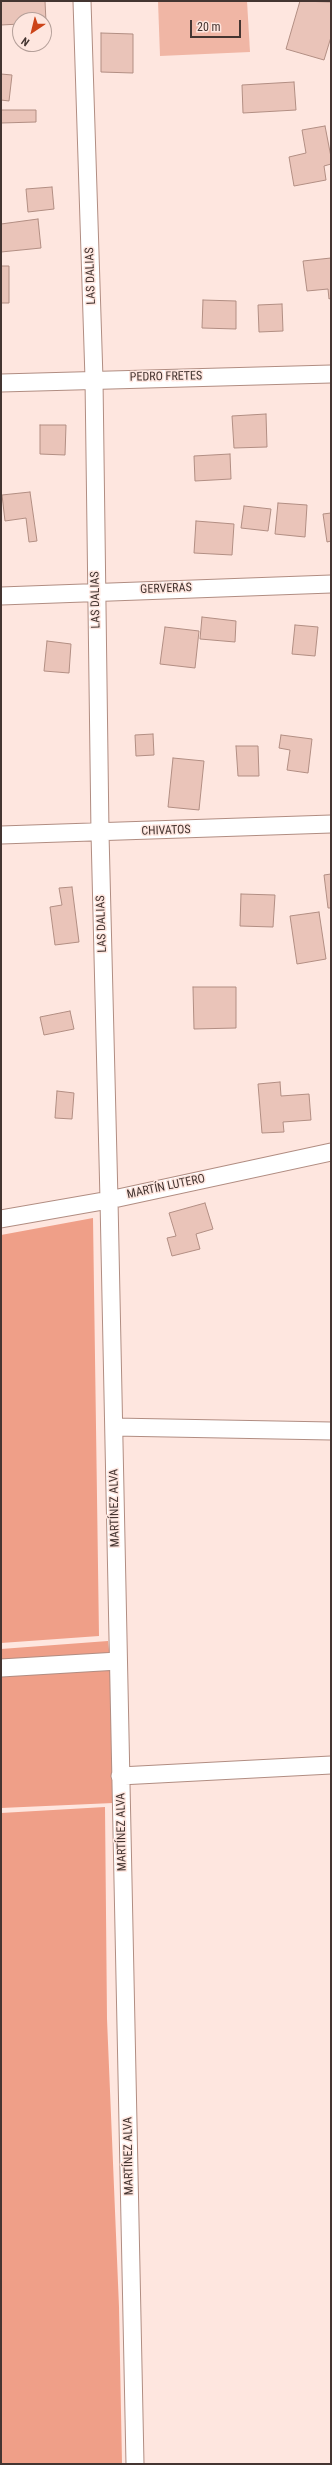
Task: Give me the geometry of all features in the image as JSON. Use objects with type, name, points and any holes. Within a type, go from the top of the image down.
[{"type":"street","name":"LAS DALIAS","points":[[82,1],[94,379],[95,592],[109,1200]]},
{"type":"street","name":"PEDRO FRETES","points":[[1,383],[94,379],[331,374]]},
{"type":"street","name":"GERVERAS","points":[[1,596],[331,584]]},
{"type":"street","name":"CHIVATOS","points":[[1,835],[100,833],[331,824]]},
{"type":"street","name":"MARTÍN LUTERO","points":[[1,1219],[109,1200],[331,1152]]},
{"type":"street","name":"MARTÍNEZ ALVA","points":[[109,1200],[135,2464]]},
{"type":"street","points":[[114,1427],[331,1431]]},
{"type":"street","points":[[1,1668],[118,1661]]},
{"type":"street","points":[[120,1776],[331,1765]]},
{"type":"shaded area","points":[[158,1],[247,1],[250,52],[160,56]]},
{"type":"shaded area","points":[[93,1218],[99,1636],[1,1643],[1,1235]]},
{"type":"shaded area","points":[[108,1641],[111,1668],[113,1803],[1,1808],[1,1649]]},
{"type":"shaded area","points":[[105,1807],[107,2019],[119,2307],[122,2464],[1,2464],[1,1813]]},
{"type":"building","points":[[1,1],[45,1],[46,12],[12,12],[12,24],[1,25]]},
{"type":"building","points":[[300,1],[331,2],[331,37],[324,60],[286,49]]},
{"type":"building","points":[[101,33],[133,34],[133,73],[101,72]]},
{"type":"building","points":[[1,74],[12,75],[9,101],[1,100]]},
{"type":"building","points":[[294,82],[296,110],[243,113],[242,85]]},
{"type":"building","points":[[1,110],[36,110],[36,122],[1,123]]},
{"type":"building","points":[[325,126],[331,157],[331,164],[324,166],[326,180],[294,186],[289,157],[306,153],[302,130]]},
{"type":"building","points":[[52,187],[54,209],[28,212],[26,189]]},
{"type":"building","points":[[38,219],[41,248],[1,252],[1,224]]},
{"type":"building","points":[[331,258],[331,298],[329,299],[328,289],[307,291],[303,261]]},
{"type":"building","points":[[1,266],[9,266],[9,303],[1,303]]},
{"type":"building","points":[[203,300],[236,301],[236,329],[202,328]]},
{"type":"building","points":[[282,304],[283,331],[259,332],[258,305]]},
{"type":"building","points":[[266,414],[267,447],[234,448],[232,416]]},
{"type":"building","points":[[40,425],[66,425],[65,455],[40,454]]},
{"type":"building","points":[[230,454],[231,479],[195,481],[194,456]]},
{"type":"building","points":[[30,492],[37,541],[29,542],[26,518],[5,521],[2,495]]},
{"type":"building","points":[[278,503],[307,505],[305,537],[275,534]]},
{"type":"building","points":[[244,506],[271,509],[268,531],[241,528]]},
{"type":"building","points":[[331,513],[331,541],[327,542],[323,514]]},
{"type":"building","points":[[196,521],[234,524],[232,555],[194,553]]},
{"type":"building","points":[[202,617],[236,621],[235,642],[200,639]]},
{"type":"building","points":[[295,625],[318,627],[315,656],[292,654]]},
{"type":"building","points":[[165,627],[199,631],[195,668],[160,664]]},
{"type":"building","points":[[47,641],[71,644],[69,673],[44,671]]},
{"type":"building","points":[[153,734],[154,755],[136,756],[135,735]]},
{"type":"building","points":[[281,735],[312,739],[308,773],[287,770],[290,750],[279,748]]},
{"type":"building","points":[[236,746],[258,746],[259,776],[238,776]]},
{"type":"building","points":[[173,758],[204,761],[199,810],[168,807]]},
{"type":"building","points":[[331,874],[331,908],[328,908],[324,875]]},
{"type":"building","points":[[72,887],[79,942],[55,945],[50,907],[62,905],[59,888]]},
{"type":"building","points":[[241,894],[275,895],[273,927],[240,926]]},
{"type":"building","points":[[319,912],[326,959],[297,964],[290,916]]},
{"type":"building","points":[[193,987],[236,987],[236,1028],[194,1029]]},
{"type":"building","points":[[70,1011],[74,1029],[44,1035],[40,1017]]},
{"type":"building","points":[[280,1082],[281,1096],[309,1094],[311,1120],[283,1122],[284,1132],[262,1133],[258,1084]]},
{"type":"building","points":[[57,1091],[74,1093],[72,1119],[55,1118]]},
{"type":"building","points":[[205,1203],[213,1229],[196,1234],[200,1249],[172,1256],[167,1238],[176,1236],[169,1213]]}]
